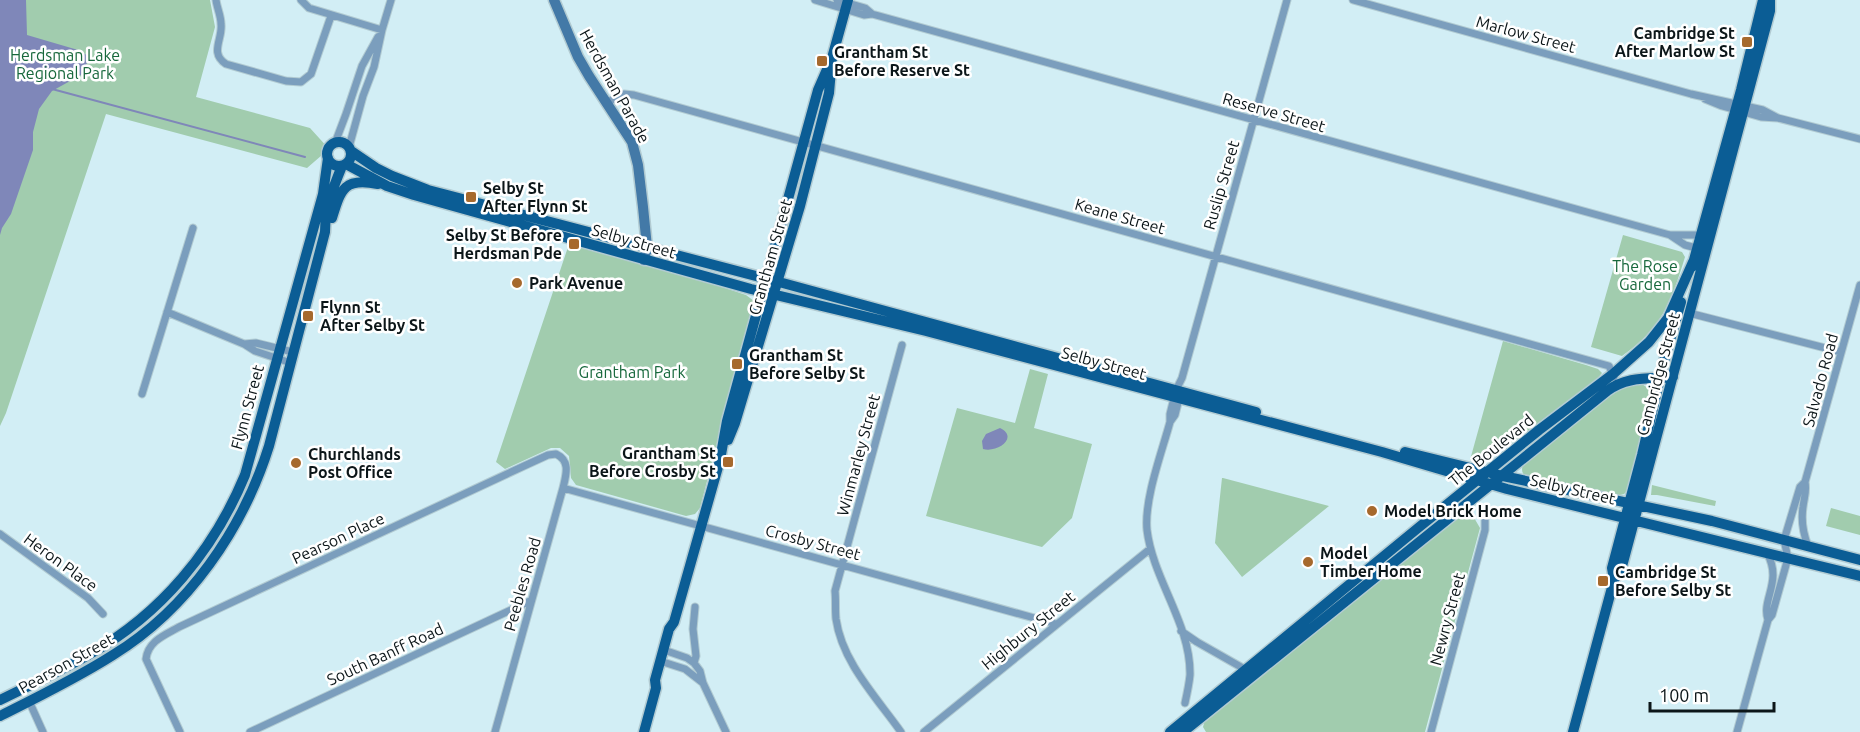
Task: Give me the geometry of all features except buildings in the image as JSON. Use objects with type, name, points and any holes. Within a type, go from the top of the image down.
[{"type":"main road","name":"Herdsman Parade","points":[[554,0],[578,57],[628,135],[635,152],[647,247],[644,260]]},
{"type":"main road","name":"Cambridge Street","points":[[1573,732],[1614,580],[1612,568],[1630,518],[1673,377],[1689,313],[1701,250],[1740,108],[1763,0]]},
{"type":"main road","name":"Cambridge Street","points":[[1634,504],[1659,378],[1693,262],[1701,250],[1701,235],[1770,11],[1770,0]]},
{"type":"main road","name":"Grantham Street","points":[[644,732],[656,688],[655,680],[665,657],[669,629],[674,622],[720,460],[735,423],[779,282],[829,93],[832,58],[844,3]]},
{"type":"main road","name":"Grantham Street","points":[[720,460],[727,421],[818,90],[832,58]]},
{"type":"main road","points":[[343,142],[350,149],[351,158],[344,165],[335,165],[328,158],[328,150],[335,143],[343,142]]},
{"type":"main road","name":"Selby Street","points":[[350,149],[382,171],[428,190],[779,282],[1477,480],[1860,576]]},
{"type":"main road","name":"Flynn Street","points":[[128,629],[168,595],[208,546],[235,499],[245,475],[323,194],[328,158]]},
{"type":"main road","name":"Selby Street","points":[[344,165],[387,186],[762,292],[1503,476],[1634,504],[1860,560]]},
{"type":"main road","name":"Flynn Street","points":[[144,633],[182,598],[211,562],[233,529],[261,472],[325,232],[329,198],[344,165]]},
{"type":"main road","points":[[325,232],[338,198],[348,184],[361,181],[387,186]]},
{"type":"main road","name":"The Boulevard","points":[[1248,671],[1503,476],[1580,412],[1615,379],[1659,331],[1668,318],[1693,262]]},
{"type":"main road","name":"The Boulevard","points":[[1170,732],[1188,728],[1248,671],[1539,430],[1615,379],[1673,377]]},
{"type":"main road","points":[[252,449],[265,430],[274,426]]},
{"type":"main road","name":"Pearson Street","points":[[0,700],[90,654],[128,629]]},
{"type":"main road","name":"Pearson Street","points":[[0,716],[114,655],[144,633]]},
{"type":"street","points":[[216,0],[222,26],[216,50],[221,60],[226,64],[286,81],[301,82],[311,74],[331,16]]},
{"type":"street","points":[[301,0],[309,8],[382,30]]},
{"type":"street","points":[[350,149],[391,0]]},
{"type":"street","name":"Reserve Street","points":[[815,0],[844,3],[864,15],[872,14],[1670,236],[1685,245],[1701,250]]},
{"type":"street","name":"Ruslip Street","points":[[1185,703],[1190,676],[1188,656],[1150,549],[1147,527],[1148,502],[1170,422],[1175,415],[1177,395],[1287,0]]},
{"type":"street","name":"Marlow Street","points":[[1353,0],[1740,108],[1763,110],[1778,118],[1860,139]]},
{"type":"street","points":[[335,143],[362,66],[382,30]]},
{"type":"street","name":"Keane Street","points":[[606,103],[618,96],[629,94],[1609,366],[1615,379]]},
{"type":"street","points":[[142,394],[193,228]]},
{"type":"street","name":"Reserve Street","points":[[1670,236],[1701,235]]},
{"type":"street","name":"Salvado Road","points":[[1737,732],[1788,558],[1784,540],[1800,487],[1805,482],[1860,285]]},
{"type":"street","points":[[167,312],[244,344],[255,351],[292,357]]},
{"type":"street","points":[[1689,313],[1841,352]]},
{"type":"street","name":"Winmarley Street","points":[[901,732],[844,649],[836,620],[835,591],[902,345]]},
{"type":"street","name":"Peebles Road","points":[[495,732],[563,488],[567,466],[564,460],[556,454],[548,455]]},
{"type":"street","name":"Pearson Place","points":[[180,732],[147,664],[147,653],[153,643],[179,627],[548,455]]},
{"type":"street","name":"Salvado Road","points":[[1805,482],[1807,489],[1802,518],[1808,546]]},
{"type":"street","name":"Crosby Street","points":[[563,488],[1056,624]]},
{"type":"street","name":"Newry Street","points":[[1431,732],[1485,530],[1485,513]]},
{"type":"street","name":"Heron Place","points":[[0,534],[88,598],[103,614]]},
{"type":"street","name":"Highbury Street","points":[[924,732],[1150,549]]},
{"type":"street","name":"Salvado Road","points":[[1766,552],[1771,560],[1774,582],[1766,614],[1768,620]]},
{"type":"street","name":"South Banff Road","points":[[250,732],[530,601]]},
{"type":"street","points":[[694,663],[696,656],[693,629],[695,607]]},
{"type":"street","points":[[1181,631],[1248,671]]},
{"type":"street","points":[[665,657],[694,663],[700,671],[703,683],[726,732]]},
{"type":"street","points":[[665,657],[686,669],[703,683]]},
{"type":"street","points":[[29,702],[43,732]]},
{"type":"green space","name":"Herdsman Lake Regional Park","points":[[0,0],[210,0],[215,27],[196,97],[310,128],[329,149],[307,168],[106,114],[0,426]]},
{"type":"green space","name":"The Rose Garden","points":[[1623,235],[1682,252],[1685,257],[1675,288],[1656,324],[1636,346],[1622,356],[1591,347]]},
{"type":"green space","name":"Grantham Park","points":[[570,241],[692,277],[746,295],[754,301],[700,508],[695,514],[686,516],[576,485],[571,478],[569,456],[560,448],[551,448],[505,469],[496,462]]},
{"type":"green space","points":[[1503,341],[1586,365],[1602,373],[1494,456],[1481,463],[1470,460]]},
{"type":"green space","points":[[1030,369],[1048,374],[1034,428],[1092,444],[1072,518],[1042,547],[926,516],[957,408],[1015,423]]},
{"type":"green space","points":[[1642,384],[1649,389],[1651,397],[1627,491],[1624,494],[1616,496],[1524,475],[1523,465],[1603,396],[1629,385]]},
{"type":"green space","points":[[1222,478],[1329,506],[1242,577],[1215,543]]},
{"type":"green space","points":[[1652,485],[1716,501],[1715,506],[1651,495]]},
{"type":"green space","points":[[1831,508],[1860,516],[1860,535],[1826,526]]},
{"type":"green space","points":[[1469,509],[1480,528],[1425,732],[1206,732],[1203,727],[1205,720],[1337,610]]},
{"type":"water","points":[[0,0],[26,0],[27,35],[78,50],[90,57],[81,75],[52,91],[39,109],[33,132],[33,150],[11,214],[0,235]]},
{"type":"water","points":[[1000,428],[1005,432],[1007,440],[995,449],[983,449],[982,441],[986,434]]},
{"type":"waterway","points":[[52,89],[305,157]]},
{"type":"place","name":"Cambridge St After Marlow St","points":[[1747,42]]},
{"type":"place","name":"Grantham St Before Reserve St","points":[[822,61]]},
{"type":"place","name":"Selby St After Flynn St","points":[[471,197]]},
{"type":"place","name":"Selby St Before Herdsman Pde","points":[[574,244]]},
{"type":"place","name":"Park Avenue","points":[[517,283]]},
{"type":"place","name":"Flynn St After Selby St","points":[[308,316]]},
{"type":"place","name":"Grantham St Before Selby St","points":[[737,364]]},
{"type":"place","name":"Grantham St Before Crosby St","points":[[728,462]]},
{"type":"place","name":"Churchlands Post Office","points":[[296,463]]},
{"type":"place","name":"Model Brick Home","points":[[1372,511]]},
{"type":"place","name":"Model Timber Home","points":[[1308,562]]},
{"type":"place","name":"Cambridge St Before Selby St","points":[[1603,581]]}]
